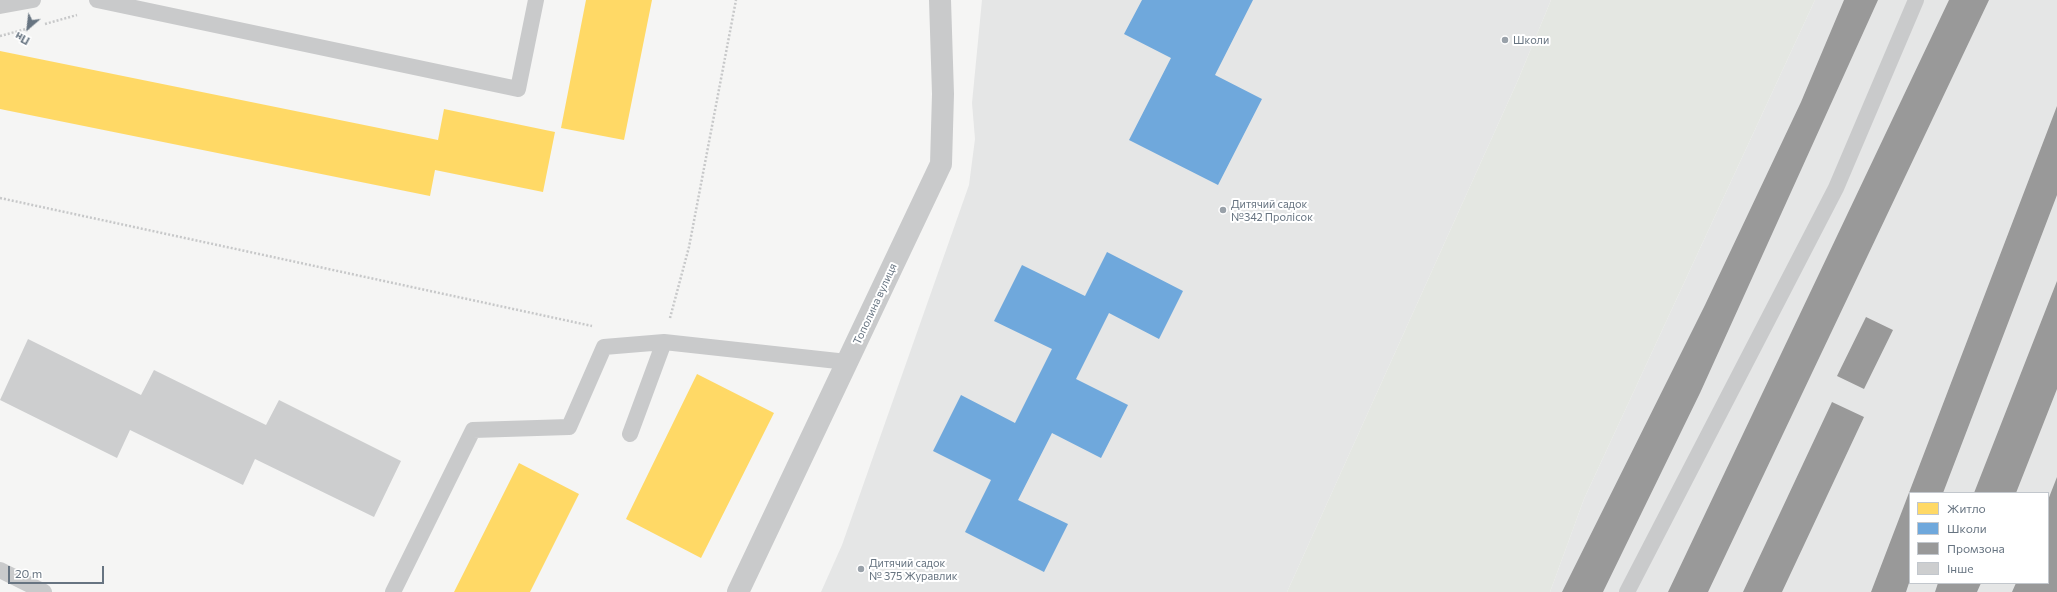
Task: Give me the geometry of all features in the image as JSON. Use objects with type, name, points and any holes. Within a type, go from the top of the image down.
[{"type":"street","name":"Тополина вулиця","points":[[738,592],[942,164],[943,94],[940,0]]},
{"type":"lane","points":[[0,6],[33,0]]},
{"type":"lane","points":[[97,0],[518,89],[536,0]]},
{"type":"lane","points":[[1627,592],[1836,188],[1916,0]]},
{"type":"lane","points":[[393,592],[473,430],[569,427],[604,347],[664,342],[847,362]]},
{"type":"lane","points":[[630,434],[664,342]]},
{"type":"lane","points":[[0,570],[44,592]]},
{"type":"path","points":[[664,342],[689,247],[736,0]]},
{"type":"path","points":[[0,198],[594,326]]},
{"type":"shaded area","points":[[982,0],[1551,0],[1518,80],[1287,592],[821,592],[842,545],[969,185],[975,139],[972,103]]},
{"type":"shaded area","points":[[1551,0],[1815,0],[1584,499],[1550,592],[1287,592],[1518,80]]},
{"type":"shaded area","points":[[1815,0],[2057,0],[2057,592],[1550,592],[1584,499]]},
{"type":"building: Житло","points":[[586,0],[652,0],[624,140],[561,128]]},
{"type":"building: Житло","points":[[0,51],[438,140],[444,109],[555,132],[543,192],[435,170],[430,196],[0,109]]},
{"type":"building: Житло","points":[[697,374],[774,413],[701,558],[626,519]]},
{"type":"building: Житло","points":[[519,463],[579,494],[530,592],[454,592]]},
{"type":"building: Школи","points":[[1142,0],[1253,0],[1215,75],[1262,99],[1218,185],[1129,140],[1171,58],[1124,34]]},
{"type":"building: Школи","points":[[1107,252],[1183,291],[1159,339],[1109,313],[1076,379],[1128,405],[1101,458],[1052,433],[1018,500],[1068,524],[1044,572],[965,532],[991,480],[933,451],[961,395],[1015,423],[1052,349],[994,321],[1022,265],[1085,296]]},
{"type":"building: Промзона","points":[[1844,0],[1878,0],[1700,393],[1603,592],[1562,592],[1705,305],[1801,102]]},
{"type":"building: Промзона","points":[[1949,0],[1989,0],[1708,592],[1668,592]]},
{"type":"building: Промзона","points":[[2057,106],[2057,195],[1943,492],[1909,492]]},
{"type":"building: Промзона","points":[[2057,281],[2057,389],[2016,492],[1974,492]]},
{"type":"building: Промзона","points":[[1866,317],[1893,330],[1864,389],[1837,376]]},
{"type":"building: Промзона","points":[[1832,402],[1864,417],[1782,592],[1743,592]]},
{"type":"building: Промзона","points":[[2057,477],[2057,592],[2012,592],[2016,584],[2049,584],[2049,497]]},
{"type":"building: Промзона","points":[[1909,493],[1909,583],[1906,592],[1871,592]]},
{"type":"building: Промзона","points":[[1938,584],[1981,584],[1977,592],[1935,592]]},
{"type":"building: Інше","points":[[28,339],[141,395],[154,370],[266,425],[279,400],[401,461],[374,517],[255,459],[243,485],[130,430],[117,458],[0,400]]},
{"type":"place","name":"Школи","points":[[1505,40]]},
{"type":"place","name":"Дитячий садок №342 Пролісок","points":[[1223,210]]},
{"type":"place","name":"Дитячий садок № 375 Журавлик","points":[[861,569]]}]
